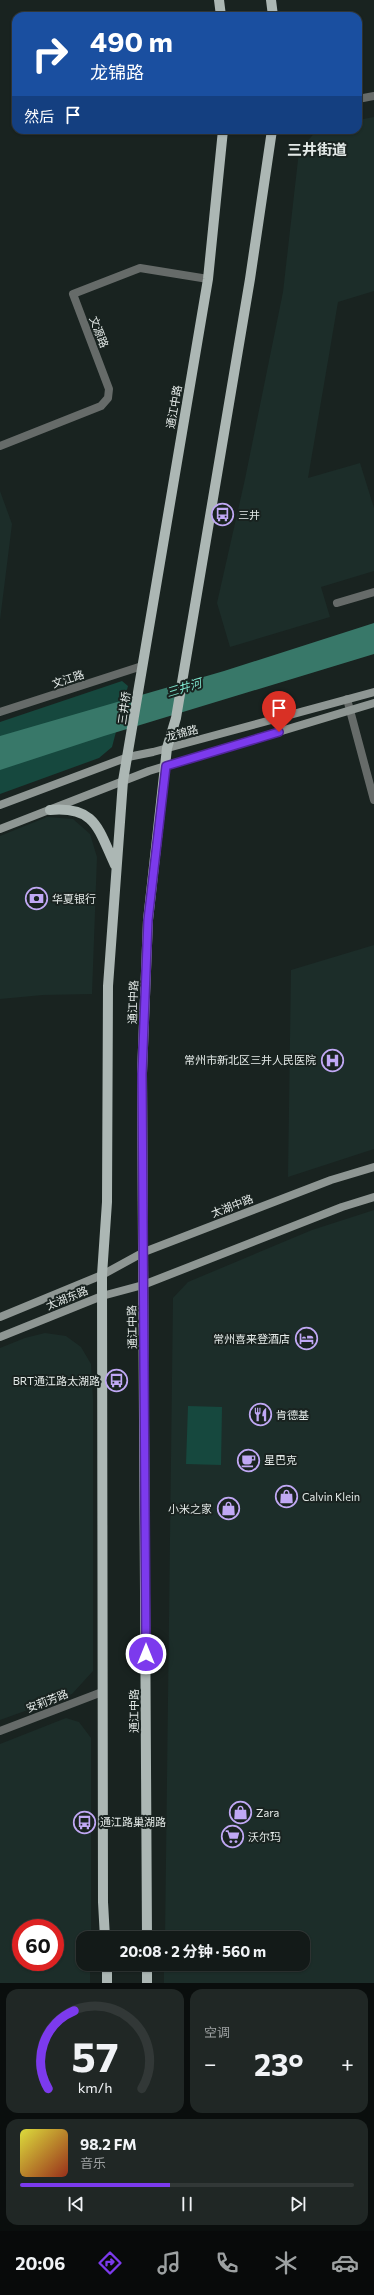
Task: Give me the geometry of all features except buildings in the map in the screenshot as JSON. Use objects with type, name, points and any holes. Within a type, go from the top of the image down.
[{"type":"main road","points":[[219,0],[220,12]]},
{"type":"main road","points":[[271,0],[272,12]]},
{"type":"main road","name":"通江中路","points":[[139,686],[208,279],[223,134]]},
{"type":"main road","name":"通江中路","points":[[147,1931],[142,1074],[148,928],[167,748],[176,718],[250,279],[271,134]]},
{"type":"main road","name":"三井桥","points":[[128,757],[139,686]]},
{"type":"main road","name":"龙锦路","points":[[0,805],[128,757],[167,748],[374,692]]},
{"type":"main road","points":[[0,829],[123,781],[166,766],[374,703]]},
{"type":"main road","points":[[123,781],[128,757]]},
{"type":"main road","name":"通江中路","points":[[105,1931],[103,1895],[102,1692],[102,1275],[107,1202],[108,986],[117,845],[123,781]]},
{"type":"main road","points":[[50,810],[67,809],[80,812],[91,819],[116,866]]},
{"type":"main road","name":"太湖中路","points":[[102,1275],[144,1252],[330,1180],[374,1166]]},
{"type":"main road","points":[[143,1284],[342,1207],[374,1197]]},
{"type":"main road","name":"太湖东路","points":[[0,1317],[102,1275]]},
{"type":"main road","name":"太湖东路","points":[[0,1337],[102,1296],[143,1284]]},
{"type":"main road","points":[[106,1983],[107,1971]]},
{"type":"main road","points":[[147,1971],[147,1983]]},
{"type":"street","points":[[362,98],[374,96]]},
{"type":"street","name":"文源路","points":[[0,446],[101,406],[108,398],[109,389],[73,294],[140,268],[208,279]]},
{"type":"street","points":[[337,603],[374,592]]},
{"type":"street","name":"文江路","points":[[0,712],[142,666]]},
{"type":"street","points":[[347,699],[374,800]]},
{"type":"street","name":"安莉芳路","points":[[0,1731],[102,1692]]},
{"type":"shaded area","points":[[374,117],[374,291],[338,302],[308,478],[360,463],[374,508],[374,571],[321,587],[330,617],[230,647],[217,603],[245,479],[283,292],[299,151],[314,134],[362,134],[362,119]]},
{"type":"shaded area","points":[[0,491],[12,524],[0,620]]},
{"type":"shaded area","points":[[122,681],[128,686],[112,747],[99,758],[0,794],[0,722]]},
{"type":"shaded area","points":[[47,817],[73,819],[90,834],[97,857],[92,994],[43,995],[0,999],[0,836]]},
{"type":"shaded area","name":"常州市新北区三井人民医院","points":[[374,945],[374,1149],[288,1177],[291,970]]},
{"type":"shaded area","points":[[374,1210],[374,1983],[164,1983],[164,1971],[310,1971],[310,1931],[165,1931],[173,1298],[188,1282],[312,1230]]},
{"type":"shaded area","points":[[45,1333],[66,1336],[81,1347],[91,1364],[93,1399],[93,1671],[72,1694],[0,1720],[0,1348],[25,1338]]},
{"type":"shaded area","points":[[188,1406],[222,1407],[221,1465],[186,1464]]},
{"type":"shaded area","points":[[66,1718],[79,1722],[91,1738],[91,1931],[76,1931],[76,1971],[90,1971],[90,1983],[0,1983],[0,1744]]},
{"type":"water","name":"三井河","points":[[374,623],[374,654],[104,736],[0,770],[0,736],[224,671]]},
{"type":"place","name":"三井","points":[[222,515]]},
{"type":"place","name":"华夏银行","points":[[36,899]]},
{"type":"place","name":"常州市新北区三井人民医院","points":[[332,1060]]},
{"type":"place","name":"常州喜来登酒店","points":[[306,1339]]},
{"type":"place","name":"BRT通江路太湖路","points":[[116,1381]]},
{"type":"place","name":"肯德基","points":[[261,1415]]},
{"type":"place","name":"星巴克","points":[[249,1460]]},
{"type":"place","name":"Calvin Klein","points":[[286,1497]]},
{"type":"place","name":"小米之家","points":[[228,1509]]},
{"type":"place","name":"Zara","points":[[241,1813]]},
{"type":"place","name":"通江路巢湖路","points":[[85,1822]]},
{"type":"place","name":"沃尔玛","points":[[233,1837]]},
{"type":"district","name":"三井街道","points":[[317,150]]},
{"type":"route","points":[[146,1654],[142,1074],[148,920],[166,766],[279,732]]}]
